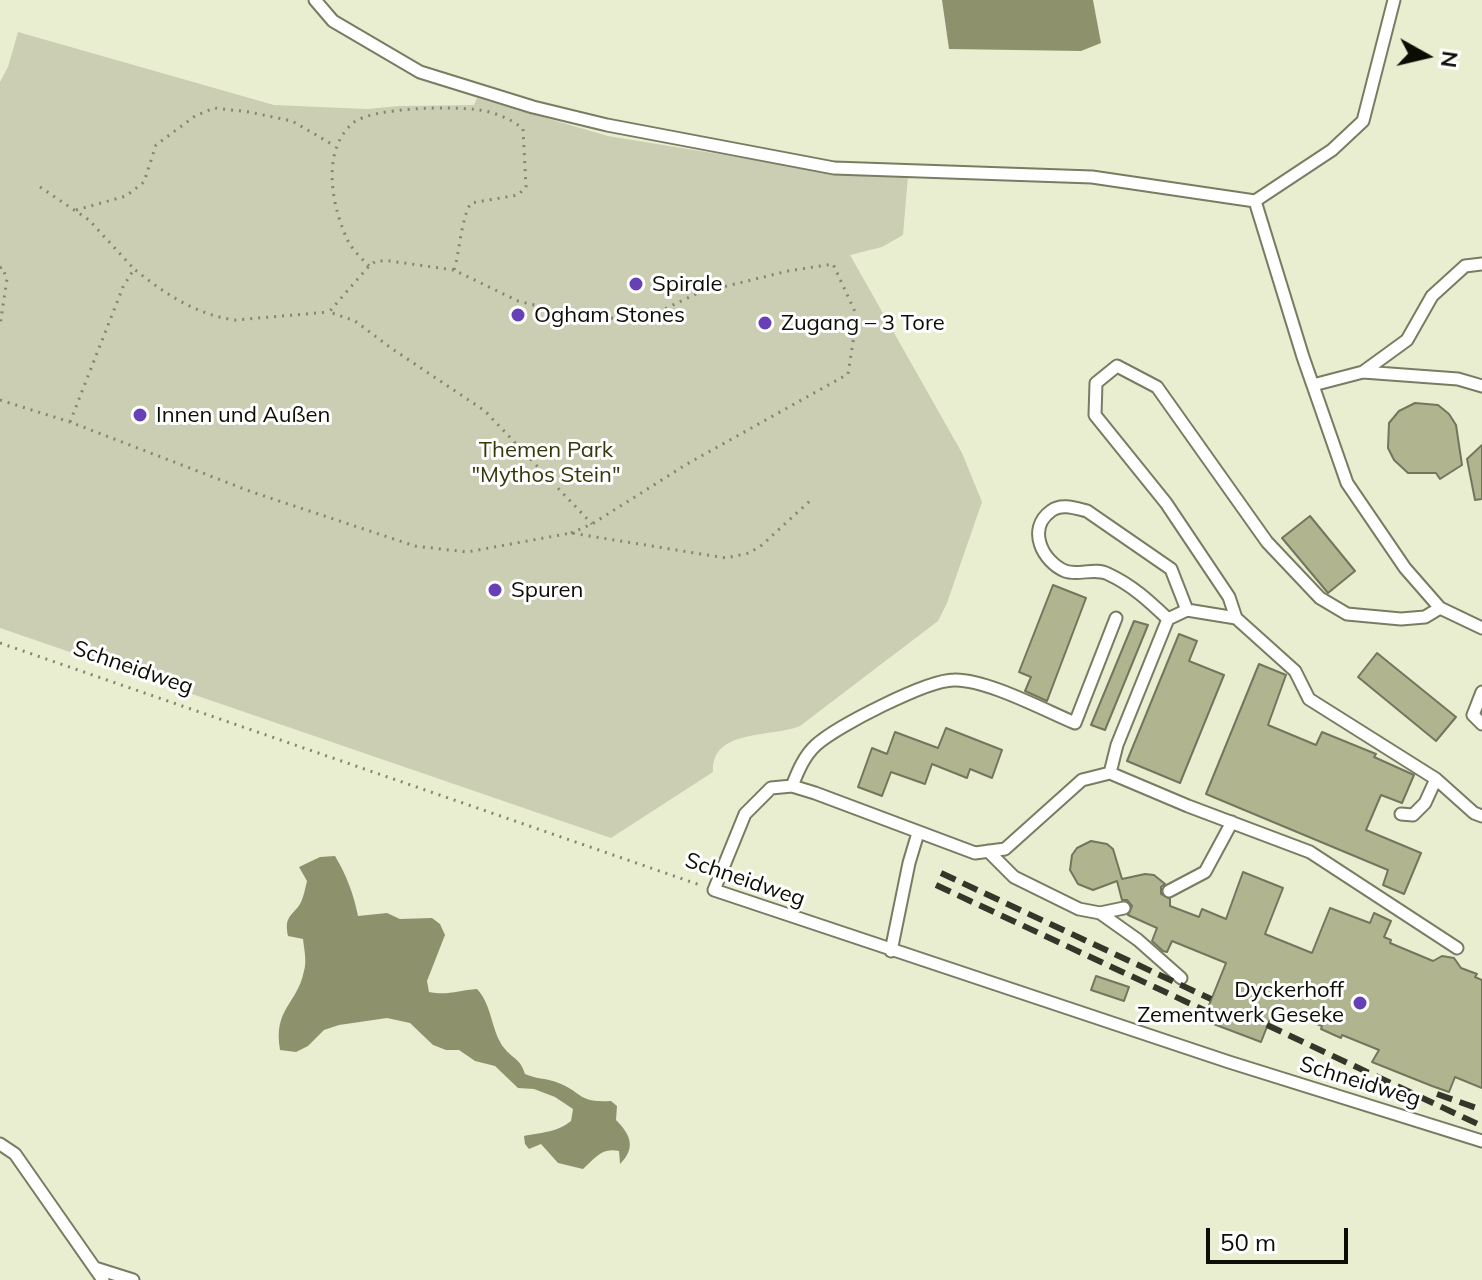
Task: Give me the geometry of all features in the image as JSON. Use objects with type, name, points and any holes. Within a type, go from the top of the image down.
[{"type":"lane","points":[[315,0],[333,21],[420,72],[533,107],[607,125],[834,168],[1092,177],[1255,201],[1332,150],[1363,121],[1394,0]]},
{"type":"lane","points":[[1255,201],[1347,483],[1405,568],[1440,608],[1482,628]]},
{"type":"lane","points":[[1363,372],[1407,340],[1432,296],[1465,266],[1482,264]]},
{"type":"lane","points":[[1440,608],[1425,617],[1401,619],[1347,614],[1320,598],[1267,542],[1157,387],[1117,366],[1096,383],[1095,415],[1166,503],[1229,597],[1236,618],[1295,671],[1309,699],[1436,779],[1474,813],[1482,816]]},
{"type":"lane","points":[[1313,385],[1363,372],[1458,379],[1482,386]]},
{"type":"lane","points":[[1168,619],[1141,593],[1105,571],[1068,573],[1048,561],[1039,539],[1041,525],[1048,512],[1071,507],[1087,511],[1171,569],[1187,610]]},
{"type":"lane","points":[[1110,773],[1117,745],[1168,619],[1187,610],[1236,618]]},
{"type":"lane","points":[[792,786],[802,761],[817,744],[843,727],[924,687],[954,680],[982,685],[1075,723],[1116,618]]},
{"type":"lane","points":[[1482,692],[1473,715],[1482,724]]},
{"type":"lane","points":[[714,890],[745,814],[771,788],[792,786],[975,853],[1005,849],[1082,780],[1110,773],[1310,852],[1457,948]]},
{"type":"lane","points":[[1401,814],[1413,815],[1425,803],[1436,779]]},
{"type":"lane","points":[[1169,891],[1205,872],[1232,822]]},
{"type":"lane","points":[[891,951],[918,833]]},
{"type":"lane","points":[[988,851],[1014,877],[1079,909],[1100,913],[1124,908]]},
{"type":"lane","name":"Schneidweg","points":[[714,890],[1229,1062],[1482,1141]]},
{"type":"lane","points":[[1100,913],[1138,940],[1181,978]]},
{"type":"lane","points":[[0,1132],[103,1280]]},
{"type":"lane","points":[[0,1144],[15,1154]]},
{"type":"lane","points":[[95,1268],[133,1280]]},
{"type":"path","points":[[76,210],[126,196],[144,182],[156,145],[195,116],[214,108],[292,121],[337,147]]},
{"type":"path","points":[[369,266],[350,245],[336,208],[332,167],[337,147],[352,123],[369,115],[425,108],[480,110],[514,121],[523,129],[526,187],[518,195],[471,203],[454,270]]},
{"type":"path","points":[[40,187],[89,220],[134,269],[160,290],[186,305],[221,319],[329,312],[355,321],[485,411],[592,524]]},
{"type":"path","points":[[0,400],[70,422],[229,484],[415,546],[467,552],[571,533],[592,524],[687,464],[848,374],[857,316],[833,264],[788,271],[698,293],[652,315],[618,319],[518,301],[454,270],[376,261],[329,312]]},
{"type":"path","points":[[0,268],[7,279],[0,325]]},
{"type":"path","points":[[70,422],[123,287],[134,269]]},
{"type":"path","points":[[571,533],[726,558],[749,553],[762,545],[812,499]]},
{"type":"path","name":"Schneidweg","points":[[0,643],[714,890]]},
{"type":"green space","name":"Themen Park \"Mythos Stein\"","points":[[18,32],[274,105],[367,109],[474,105],[477,98],[608,136],[835,173],[908,176],[903,235],[882,247],[850,255],[962,453],[982,502],[938,621],[800,726],[732,741],[715,758],[713,772],[611,838],[0,628],[0,82],[8,67]]},
{"type":"shaded area","points":[[942,0],[1093,0],[1101,43],[1081,51],[949,49]]},
{"type":"shaded area","points":[[335,856],[349,885],[358,916],[387,913],[400,919],[432,918],[440,924],[445,935],[427,981],[429,992],[477,989],[486,1003],[500,1043],[519,1062],[525,1074],[556,1082],[586,1099],[611,1101],[617,1106],[616,1120],[630,1142],[620,1164],[619,1151],[613,1150],[595,1157],[583,1169],[558,1163],[541,1144],[529,1149],[524,1136],[560,1128],[571,1121],[573,1109],[555,1097],[534,1089],[518,1088],[495,1066],[475,1061],[459,1050],[446,1050],[433,1045],[410,1023],[387,1018],[339,1025],[324,1030],[308,1046],[296,1052],[280,1050],[280,1025],[305,967],[303,939],[288,936],[287,926],[301,902],[307,881],[299,867],[320,857]]},
{"type":"building","points":[[1415,403],[1438,405],[1456,425],[1462,465],[1440,479],[1436,473],[1408,473],[1394,460],[1388,448],[1389,423],[1399,411]]},
{"type":"building","points":[[1482,445],[1482,499],[1475,500],[1467,459]]},
{"type":"building","points":[[1310,516],[1355,571],[1328,593],[1282,538]]},
{"type":"building","points":[[1053,585],[1086,598],[1047,701],[1025,691],[1031,677],[1019,672]]},
{"type":"building","points":[[1134,621],[1148,625],[1105,730],[1091,725]]},
{"type":"building","points":[[1179,634],[1197,641],[1189,661],[1224,675],[1180,783],[1127,761]]},
{"type":"building","points":[[1377,653],[1456,717],[1436,741],[1358,677]]},
{"type":"building","points":[[1259,664],[1286,675],[1268,725],[1316,745],[1322,732],[1376,754],[1374,757],[1414,775],[1402,803],[1381,795],[1366,830],[1421,853],[1404,894],[1383,885],[1388,870],[1206,794]]},
{"type":"building","points":[[946,728],[1002,750],[992,778],[970,769],[967,778],[932,764],[925,784],[891,772],[882,796],[858,787],[872,748],[887,754],[895,732],[938,748]]},
{"type":"building","name":"Dyckerhoff Zementwerk Geseke","points":[[1091,841],[1107,844],[1113,849],[1122,879],[1154,875],[1165,884],[1161,887],[1161,894],[1170,899],[1170,906],[1199,917],[1202,909],[1226,919],[1243,872],[1283,888],[1265,934],[1312,953],[1330,908],[1370,923],[1374,913],[1391,921],[1384,937],[1391,940],[1390,943],[1433,961],[1442,956],[1454,958],[1461,968],[1477,974],[1475,977],[1482,980],[1482,1088],[1455,1077],[1449,1092],[1432,1086],[1372,1062],[1379,1050],[1342,1035],[1341,1038],[1321,1029],[1322,1026],[1274,1009],[1261,1042],[1203,1020],[1226,963],[1172,941],[1167,952],[1163,951],[1152,941],[1157,928],[1128,915],[1132,906],[1127,900],[1122,900],[1117,881],[1093,890],[1078,884],[1070,870],[1072,855],[1077,848]]},
{"type":"building","points":[[1096,976],[1129,987],[1124,1001],[1091,990]]},
{"type":"railway","points":[[941,873],[1211,999]]},
{"type":"railway","points":[[936,885],[1206,1011]]},
{"type":"railway","points":[[1267,1025],[1482,1126]]},
{"type":"railway","points":[[1437,1094],[1482,1110]]},
{"type":"place","name":"Spirale","points":[[636,284]]},
{"type":"place","name":"Ogham Stones","points":[[518,315]]},
{"type":"place","name":"Zugang – 3 Tore","points":[[765,323]]},
{"type":"place","name":"Innen und Außen","points":[[140,415]]},
{"type":"place","name":"Spuren","points":[[495,590]]},
{"type":"place","name":"Dyckerhoff Zementwerk Geseke","points":[[1360,1003]]}]
